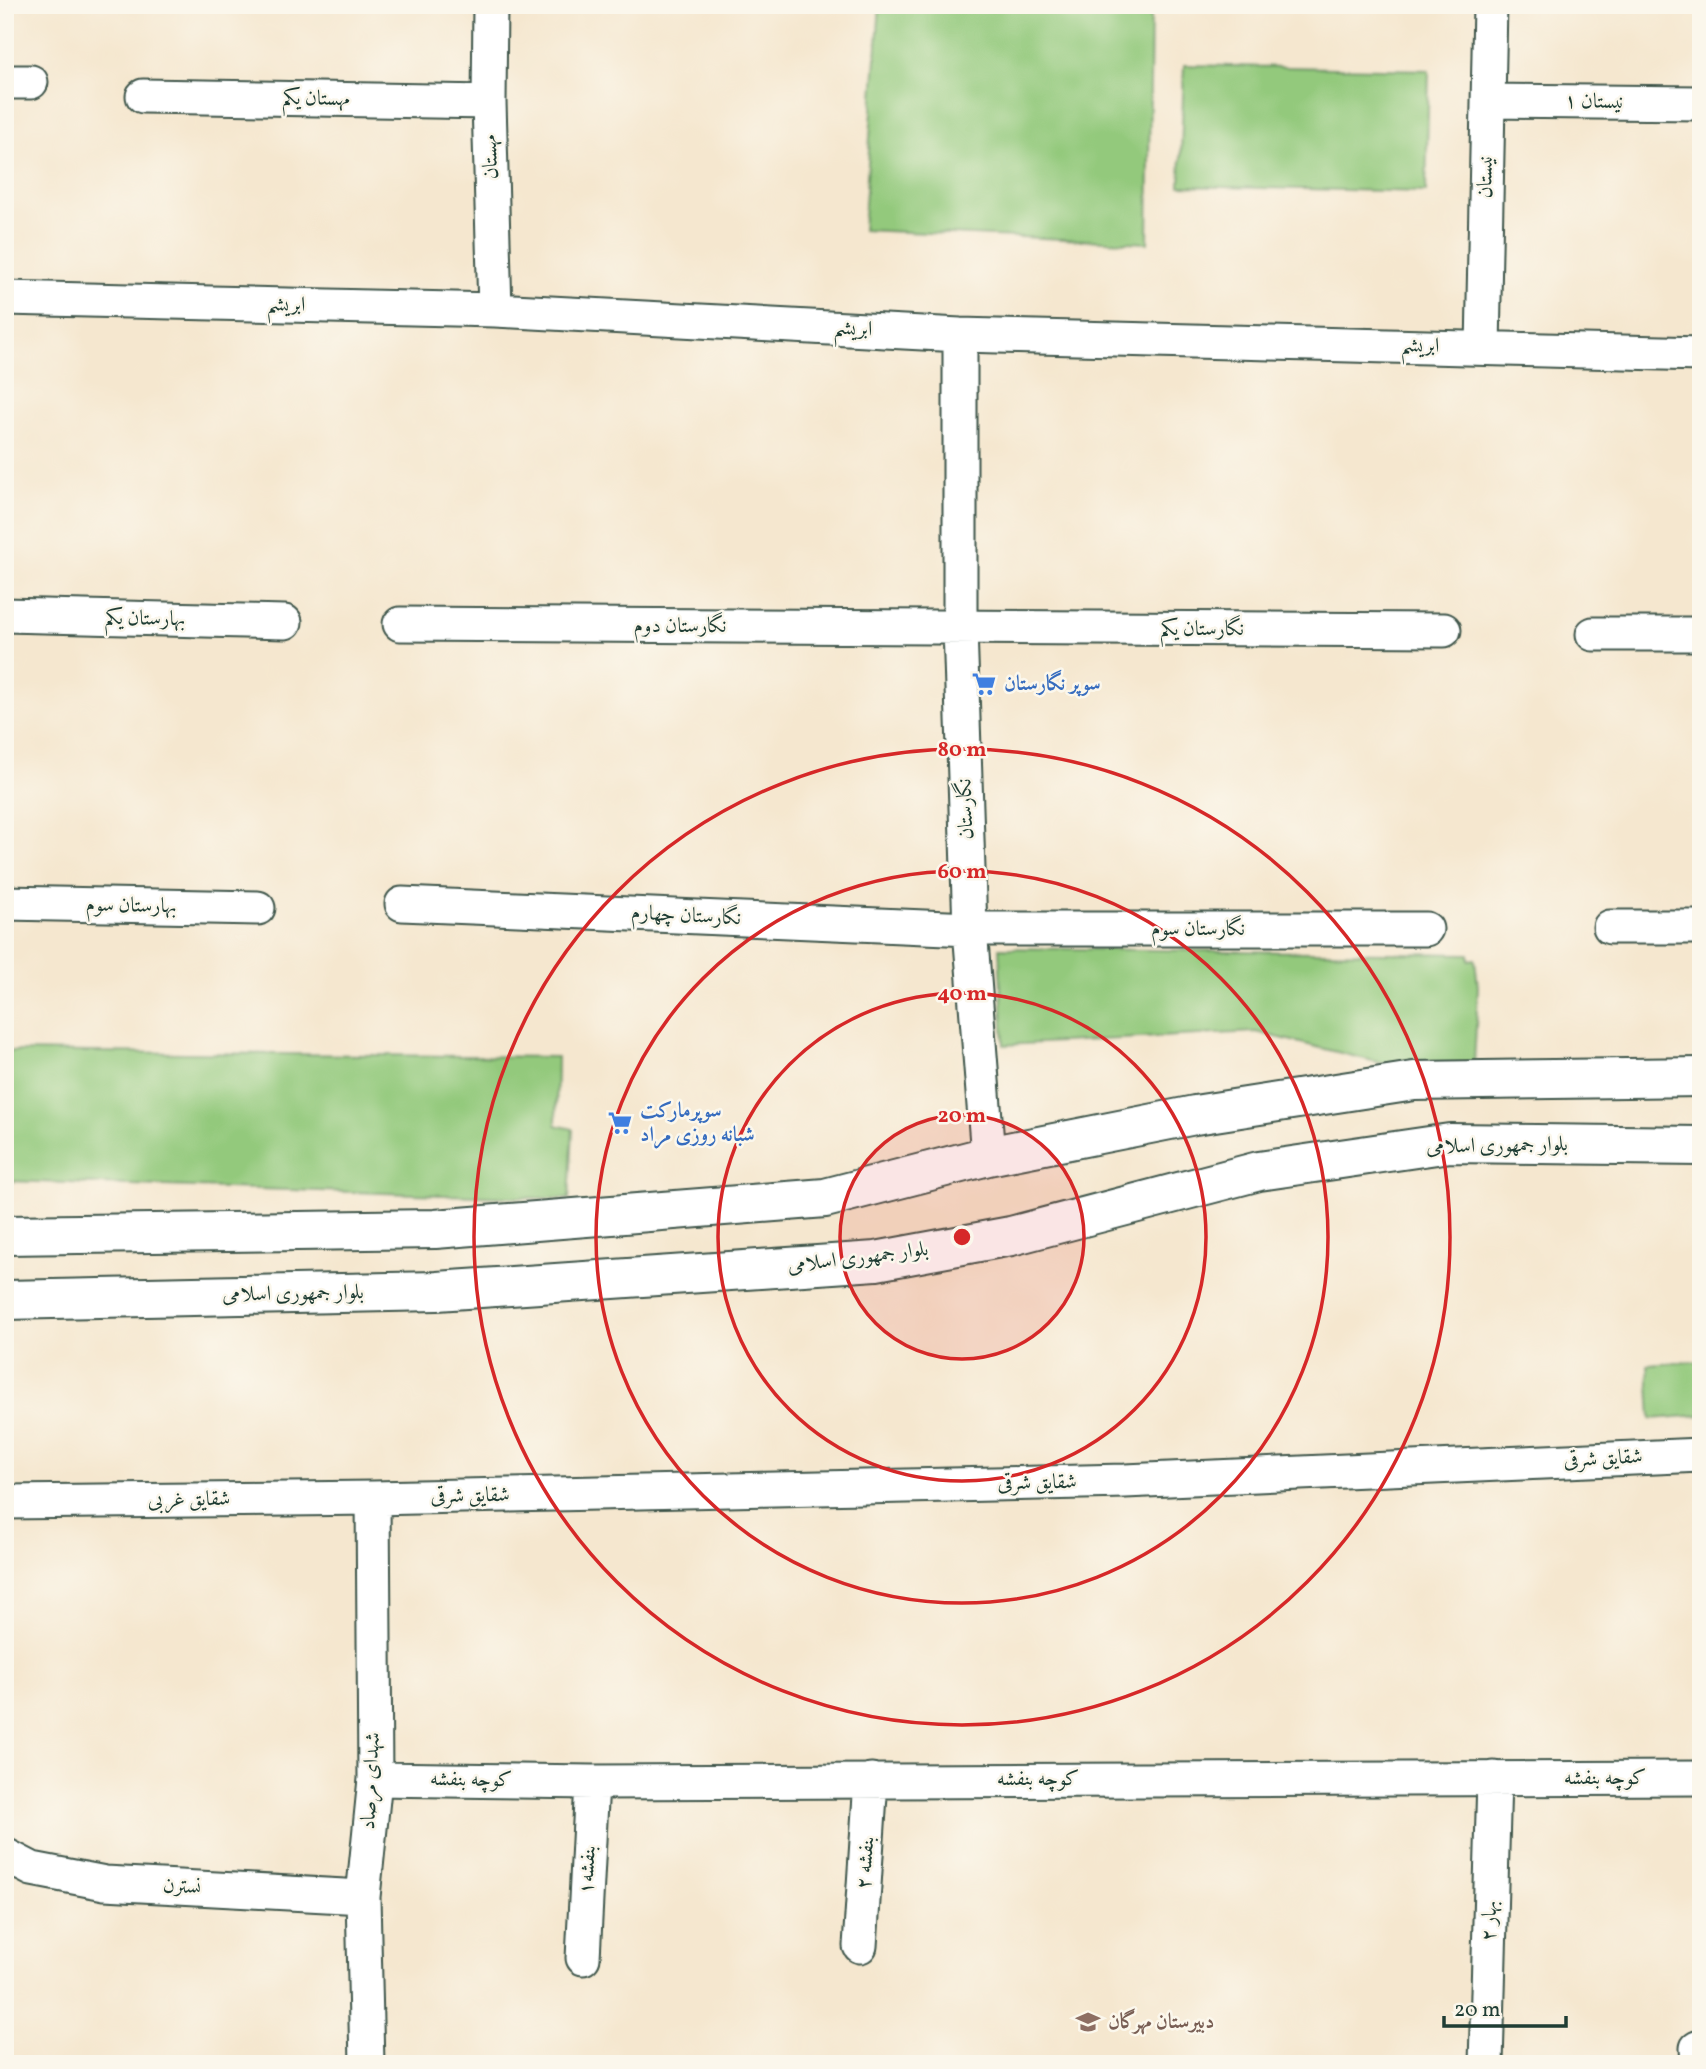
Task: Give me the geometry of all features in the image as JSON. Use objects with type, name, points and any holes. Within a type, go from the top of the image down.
[{"type":"main road","points":[[5,1235],[435,1229],[825,1198],[988,1156],[1195,1115],[1414,1081],[1701,1077]]},
{"type":"main road","name":"بلوار جمهوری اسلامی","points":[[5,1300],[437,1291],[876,1261],[1011,1236],[1259,1171],[1450,1143],[1701,1146]]},
{"type":"main road","points":[[435,1229],[437,1291]]},
{"type":"street","name":"مهستان","points":[[490,5],[489,102],[495,310]]},
{"type":"street","name":"نیستان","points":[[1483,348],[1490,5]]},
{"type":"street","name":"مهستان یکم","points":[[143,96],[489,102]]},
{"type":"street","name":"نیستان ۱","points":[[1488,101],[1701,103]]},
{"type":"street","name":"ابریشم","points":[[5,299],[495,310],[960,335],[1701,354]]},
{"type":"street","name":"نگارستان","points":[[960,335],[960,628],[970,929],[988,1156]]},
{"type":"street","name":"بهارستان یکم","points":[[5,615],[285,622]]},
{"type":"street","name":"نگارستان دوم","points":[[400,624],[960,628]]},
{"type":"street","name":"نگارستان یکم","points":[[960,628],[1444,629]]},
{"type":"street","points":[[1593,634],[1701,634]]},
{"type":"street","name":"بهارستان سوم","points":[[5,903],[258,908]]},
{"type":"street","name":"نگارستان چهارم","points":[[402,904],[970,929]]},
{"type":"street","points":[[1610,927],[1701,927]]},
{"type":"street","name":"نگارستان سوم","points":[[970,929],[1426,929]]},
{"type":"street","name":"شقایق شرقی","points":[[373,1498],[1125,1481],[1701,1455]]},
{"type":"street","name":"شقایق غربی","points":[[5,1502],[373,1498]]},
{"type":"street","name":"شهدای مرصاد","points":[[368,2064],[363,1897],[374,1779],[373,1498]]},
{"type":"street","name":"بهار ۲","points":[[1486,2064],[1494,1778]]},
{"type":"street","name":"کوچه بنفشه","points":[[374,1779],[592,1782],[1701,1778]]},
{"type":"street","name":"بنفشه ۲","points":[[860,1946],[872,1780]]},
{"type":"street","name":"بنفشه۱","points":[[583,1958],[592,1782]]},
{"type":"street","name":"نسترن","points":[[5,1855],[32,1869],[104,1883],[363,1897]]},
{"type":"green space","points":[[880,5],[1151,5],[1148,243],[863,230]]},
{"type":"green space","points":[[1184,65],[1429,70],[1426,192],[1180,186]]},
{"type":"green space","points":[[999,948],[1469,954],[1469,960],[1475,959],[1478,987],[1474,1064],[1381,1063],[1256,1032],[1004,1045]]},
{"type":"green space","points":[[5,1051],[557,1057],[556,1125],[573,1129],[569,1199],[5,1181]]},
{"type":"green space","points":[[1701,1361],[1701,1415],[1651,1419],[1648,1365]]},
{"type":"place","name":"سوپر نگارستان","points":[[984,684]]},
{"type":"place","name":"سوپرمارکت شبانه روزی مراد","points":[[620,1123]]},
{"type":"place","name":"دبیرستان مهرگان","points":[[1088,2022]]}]
